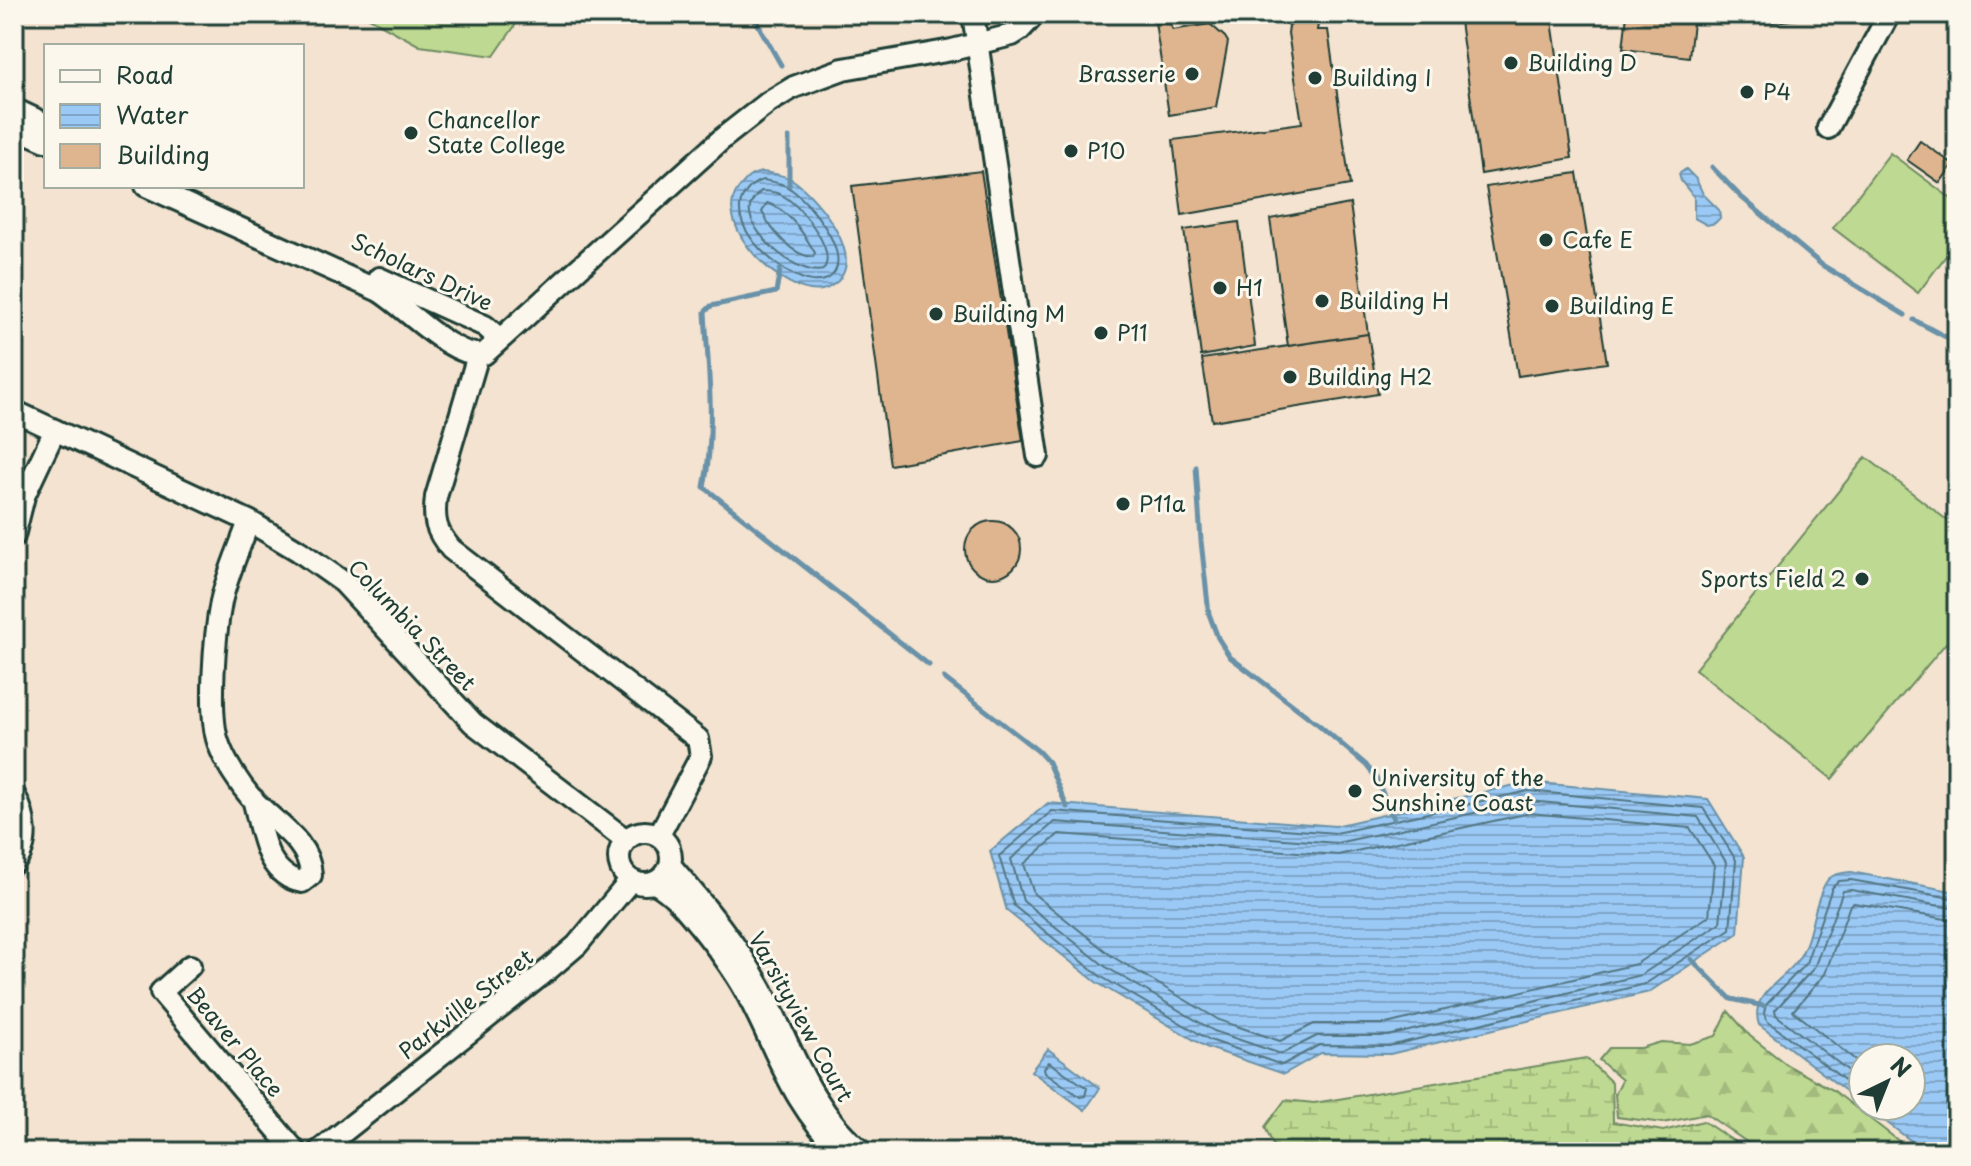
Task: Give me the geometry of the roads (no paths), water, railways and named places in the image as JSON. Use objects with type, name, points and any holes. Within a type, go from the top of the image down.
[{"type":"street","points":[[973,14],[1038,456]]},
{"type":"street","points":[[495,342],[514,330],[723,138],[769,102],[794,87],[843,69],[952,50],[1012,35],[1035,14]]},
{"type":"street","points":[[1828,128],[1889,14]]},
{"type":"street","points":[[14,109],[44,123]]},
{"type":"street","points":[[14,127],[44,140]]},
{"type":"street","name":"Scholars Drive","points":[[150,188],[379,291],[399,303],[448,343],[478,355],[484,354],[495,342],[493,333],[485,326],[184,188]]},
{"type":"street","points":[[478,355],[436,497],[434,513],[438,533],[451,549],[698,739],[701,756],[659,835]]},
{"type":"street","name":"Columbia Street","points":[[14,411],[249,521],[299,551],[343,582],[473,723],[626,840]]},
{"type":"street","points":[[14,536],[24,496],[55,430]]},
{"type":"street","points":[[249,521],[222,599],[213,680],[214,726],[218,743],[225,759],[253,799]]},
{"type":"street","points":[[14,794],[25,825],[22,851],[14,863]]},
{"type":"street","points":[[641,831],[659,835],[670,848],[671,866],[667,873],[655,883],[631,880],[621,868],[619,860],[621,846],[626,840],[641,831]]},
{"type":"street","name":"Varsityview Court","points":[[671,866],[732,940],[762,990],[801,1088],[807,1114],[842,1152]]},
{"type":"street","name":"Parkville Street","points":[[318,1152],[577,945],[631,880]]},
{"type":"street","name":"Varsityview Court","points":[[655,883],[681,903],[720,951],[801,1088],[862,1152]]},
{"type":"street","name":"Beaver Place","points":[[190,966],[154,996],[296,1152]]},
{"type":"water","points":[[1686,169],[1696,179],[1703,194],[1719,210],[1720,218],[1715,223],[1707,225],[1694,218],[1694,197],[1679,174]]},
{"type":"water","points":[[762,172],[797,183],[835,228],[846,257],[845,270],[829,288],[806,289],[789,282],[772,271],[743,239],[734,221],[732,204],[743,182]]},
{"type":"water","points":[[1528,782],[1708,799],[1744,857],[1738,933],[1649,992],[1390,1054],[1321,1053],[1284,1074],[1206,1047],[1096,982],[1007,911],[990,851],[1048,803],[1335,826]]},
{"type":"water","points":[[1851,872],[1957,892],[1957,1152],[1926,1152],[1886,1122],[1927,1122],[1927,1042],[1847,1042],[1847,1092],[1759,1025],[1757,1014],[1762,997],[1797,961],[1825,884],[1839,874]]},
{"type":"water","points":[[1048,1049],[1100,1088],[1085,1110],[1031,1071]]},
{"type":"waterway","points":[[752,14],[781,65]]},
{"type":"waterway","points":[[789,138],[789,185]]},
{"type":"waterway","points":[[1712,167],[1740,196],[1822,265],[1905,315]]},
{"type":"waterway","points":[[780,270],[776,292],[711,306],[705,312],[710,444],[704,487],[929,665]]},
{"type":"waterway","points":[[1914,320],[1957,343]]},
{"type":"waterway","points":[[1196,467],[1209,614],[1218,638],[1230,657],[1366,765],[1376,778],[1394,819]]},
{"type":"waterway","points":[[944,678],[1038,751],[1048,762],[1067,807]]},
{"type":"waterway","points":[[1691,959],[1731,999],[1764,1006]]},
{"type":"place","name":"Building D","points":[[1511,63]]},
{"type":"place","name":"Brasserie","points":[[1192,74]]},
{"type":"place","name":"Building I","points":[[1315,78]]},
{"type":"place","name":"P4","points":[[1747,92]]},
{"type":"place","name":"Chancellor State College","points":[[411,133]]},
{"type":"place","name":"P10","points":[[1071,151]]},
{"type":"place","name":"Cafe E","points":[[1546,240]]},
{"type":"place","name":"H1","points":[[1220,288]]},
{"type":"place","name":"Building H","points":[[1322,301]]},
{"type":"place","name":"Building E","points":[[1552,306]]},
{"type":"place","name":"Building M","points":[[936,314]]},
{"type":"place","name":"P11","points":[[1101,333]]},
{"type":"place","name":"Building H2","points":[[1290,377]]},
{"type":"place","name":"P11a","points":[[1123,504]]},
{"type":"place","name":"Sports Field 2","points":[[1862,579]]},
{"type":"place","name":"University of the Sunshine Coast","points":[[1355,791]]}]
